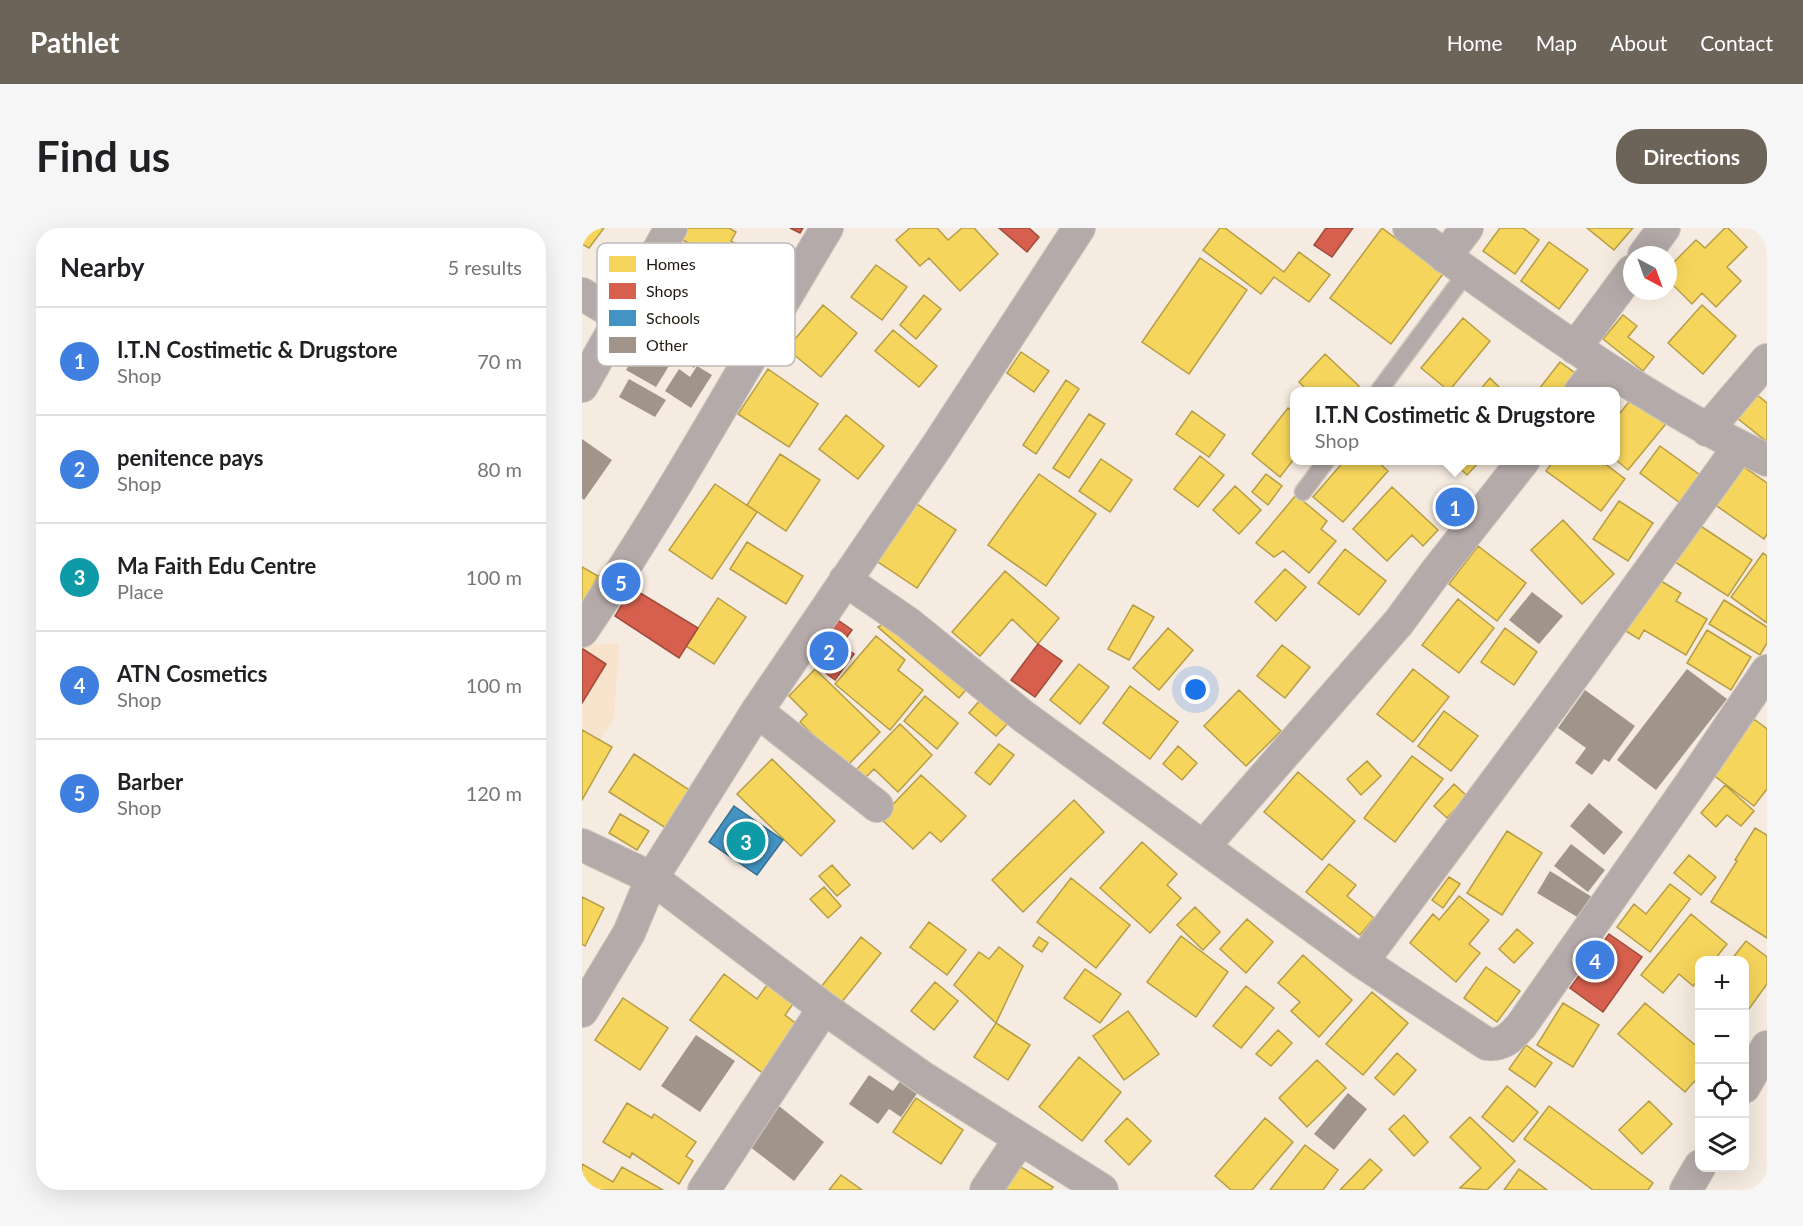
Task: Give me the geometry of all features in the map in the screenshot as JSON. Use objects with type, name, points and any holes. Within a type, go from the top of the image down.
[{"type":"street","points":[[662,243],[671,228]]},
{"type":"street","points":[[795,283],[827,228]]},
{"type":"street","points":[[1409,228],[1456,264],[1600,365],[1707,430],[1767,460]]},
{"type":"street","points":[[1456,264],[1467,228]]},
{"type":"street","points":[[1651,246],[1664,228]]},
{"type":"street","points":[[582,1011],[629,933],[651,878],[757,711],[937,446],[1068,233]]},
{"type":"street","points":[[1575,348],[1623,283]]},
{"type":"street","points":[[582,294],[597,303]]},
{"type":"street","points":[[582,386],[597,359]]},
{"type":"street","points":[[1707,430],[1767,360]]},
{"type":"street","points":[[1584,387],[1600,365]]},
{"type":"street","points":[[582,630],[609,592],[746,366]]},
{"type":"street","points":[[1362,962],[1739,447]]},
{"type":"street","points":[[1204,846],[1399,622],[1442,563],[1520,465]]},
{"type":"street","points":[[845,580],[908,623],[1023,716],[1362,962],[1487,1044],[1497,1045],[1508,1039],[1521,1026],[1767,671]]},
{"type":"street","points":[[757,711],[877,806]]},
{"type":"street","points":[[582,844],[651,878],[824,1008],[922,1077],[1102,1190]]},
{"type":"street","points":[[704,1190],[824,1008]]},
{"type":"street","points":[[1749,1079],[1766,1051]]},
{"type":"street","points":[[986,1190],[1020,1139]]},
{"type":"street","points":[[1686,1190],[1696,1172]]},
{"type":"lane","points":[[1381,387],[1456,264]]},
{"type":"lane","points":[[1303,492],[1323,465]]},
{"type":"shaded area","points":[[619,644],[614,719],[582,767],[582,645]]},
{"type":"building: Homes","points":[[582,228],[604,228],[589,248],[582,244]]},
{"type":"building: Homes","points":[[683,228],[729,228],[736,232],[731,241],[734,243],[688,243],[678,237]]},
{"type":"building: Homes","points":[[910,228],[937,228],[948,240],[962,228],[974,228],[998,254],[960,291],[929,258],[920,266],[896,240]]},
{"type":"building: Homes","points":[[1220,228],[1225,228],[1284,272],[1299,252],[1330,275],[1309,302],[1274,277],[1261,294],[1203,250]]},
{"type":"building: Homes","points":[[1382,228],[1443,274],[1391,344],[1330,298]]},
{"type":"building: Homes","points":[[1500,228],[1523,228],[1539,240],[1515,274],[1483,251]]},
{"type":"building: Homes","points":[[1587,228],[1633,228],[1614,250]]},
{"type":"building: Homes","points":[[1725,228],[1728,228],[1747,247],[1727,267],[1741,281],[1716,307],[1702,293],[1692,304],[1677,289],[1677,259],[1696,240],[1705,248]]},
{"type":"building: Homes","points":[[1549,242],[1588,270],[1559,309],[1521,281]]},
{"type":"building: Homes","points":[[1200,258],[1247,290],[1189,374],[1142,342]]},
{"type":"building: Homes","points":[[876,265],[907,287],[882,320],[851,297]]},
{"type":"building: Homes","points":[[924,295],[941,309],[916,339],[900,325]]},
{"type":"building: Homes","points":[[823,305],[857,333],[821,377],[795,356],[795,339]]},
{"type":"building: Homes","points":[[1702,305],[1736,336],[1703,374],[1668,343]]},
{"type":"building: Homes","points":[[1623,315],[1637,326],[1628,337],[1654,357],[1643,371],[1603,339]]},
{"type":"building: Homes","points":[[1463,318],[1490,341],[1452,387],[1444,387],[1421,368]]},
{"type":"building: Homes","points":[[893,330],[937,366],[919,387],[875,351]]},
{"type":"building: Homes","points":[[1021,352],[1049,371],[1034,392],[1007,373]]},
{"type":"building: Homes","points":[[1325,354],[1359,386],[1304,387],[1299,382]]},
{"type":"building: Homes","points":[[1560,362],[1575,373],[1565,387],[1541,387]]},
{"type":"building: Homes","points":[[768,369],[818,404],[789,447],[738,414]]},
{"type":"building: Homes","points":[[1490,378],[1499,387],[1482,387]]},
{"type":"building: Homes","points":[[1066,380],[1079,389],[1036,454],[1023,445]]},
{"type":"building: Homes","points":[[1636,393],[1669,420],[1628,470],[1620,463],[1620,413]]},
{"type":"building: Homes","points":[[1756,394],[1767,403],[1767,442],[1737,418]]},
{"type":"building: Homes","points":[[1288,408],[1290,410],[1290,464],[1280,477],[1252,454]]},
{"type":"building: Homes","points":[[1192,411],[1225,435],[1209,457],[1176,434]]},
{"type":"building: Homes","points":[[1089,414],[1105,424],[1069,478],[1053,468]]},
{"type":"building: Homes","points":[[846,415],[884,446],[858,479],[819,449]]},
{"type":"building: Homes","points":[[1660,446],[1700,475],[1680,503],[1640,473]]},
{"type":"building: Homes","points":[[780,454],[820,480],[786,531],[747,505]]},
{"type":"building: Homes","points":[[1200,456],[1224,475],[1198,507],[1174,489]]},
{"type":"building: Homes","points":[[1101,459],[1132,480],[1110,512],[1079,491]]},
{"type":"building: Homes","points":[[1341,465],[1381,465],[1388,471],[1343,522],[1313,497]]},
{"type":"building: Homes","points":[[1456,465],[1476,465],[1467,475]]},
{"type":"building: Homes","points":[[1550,465],[1607,465],[1625,479],[1601,511],[1546,471]]},
{"type":"building: Homes","points":[[1741,465],[1767,483],[1767,534],[1764,539],[1714,504]]},
{"type":"building: Homes","points":[[1039,474],[1096,514],[1046,586],[988,545]]},
{"type":"building: Homes","points":[[1266,474],[1282,486],[1268,505],[1252,492]]},
{"type":"building: Homes","points":[[715,484],[757,512],[712,579],[669,550]]},
{"type":"building: Homes","points":[[1235,486],[1261,510],[1239,534],[1213,510]]},
{"type":"building: Homes","points":[[1392,487],[1438,530],[1423,546],[1412,535],[1387,561],[1353,529]]},
{"type":"building: Homes","points":[[1296,495],[1327,521],[1321,529],[1336,541],[1309,573],[1283,551],[1274,557],[1256,543]]},
{"type":"building: Homes","points":[[1619,501],[1653,523],[1628,561],[1593,539]]},
{"type":"building: Homes","points":[[914,502],[956,530],[917,588],[875,560]]},
{"type":"building: Homes","points":[[1563,520],[1614,574],[1582,604],[1531,550]]},
{"type":"building: Homes","points":[[1699,525],[1752,560],[1728,596],[1675,562]]},
{"type":"building: Homes","points":[[747,542],[803,576],[786,604],[730,569]]},
{"type":"building: Homes","points":[[1478,546],[1526,583],[1497,621],[1449,584]]},
{"type":"building: Homes","points":[[1345,549],[1386,581],[1359,615],[1318,583]]},
{"type":"building: Homes","points":[[1763,553],[1767,556],[1767,623],[1731,597]]},
{"type":"building: Homes","points":[[582,567],[598,576],[582,605]]},
{"type":"building: Homes","points":[[1285,569],[1306,587],[1276,621],[1255,602]]},
{"type":"building: Homes","points":[[1005,571],[1059,618],[1038,644],[1012,619],[980,656],[952,632]]},
{"type":"building: Homes","points":[[1656,578],[1681,593],[1676,601],[1707,619],[1686,655],[1644,630],[1639,639],[1624,630]]},
{"type":"building: Homes","points":[[718,598],[746,617],[714,664],[686,646]]},
{"type":"building: Homes","points":[[1458,599],[1494,628],[1459,673],[1422,645]]},
{"type":"building: Homes","points":[[1724,600],[1767,627],[1767,643],[1760,655],[1709,624]]},
{"type":"building: Homes","points":[[1133,605],[1154,617],[1129,660],[1108,649]]},
{"type":"building: Homes","points":[[891,619],[969,686],[959,698],[878,627]]},
{"type":"building: Homes","points":[[1168,628],[1193,650],[1159,690],[1133,668]]},
{"type":"building: Homes","points":[[1505,628],[1537,652],[1514,685],[1481,662]]},
{"type":"building: Homes","points":[[1707,630],[1751,657],[1731,690],[1687,663]]},
{"type":"building: Homes","points":[[876,636],[905,660],[898,670],[923,690],[890,730],[835,684]]},
{"type":"building: Homes","points":[[1282,645],[1310,667],[1285,698],[1257,676]]},
{"type":"building: Homes","points":[[1079,664],[1109,687],[1080,724],[1050,700]]},
{"type":"building: Homes","points":[[815,669],[880,732],[846,767],[800,722],[807,714],[789,696]]},
{"type":"building: Homes","points":[[1413,669],[1449,697],[1413,742],[1377,714]]},
{"type":"building: Homes","points":[[1130,686],[1178,722],[1150,759],[1103,723]]},
{"type":"building: Homes","points":[[1239,690],[1281,731],[1246,766],[1204,726]]},
{"type":"building: Homes","points":[[925,696],[958,723],[937,749],[904,721]]},
{"type":"building: Homes","points":[[981,699],[1008,723],[996,736],[969,713]]},
{"type":"building: Homes","points":[[1444,711],[1478,736],[1451,771],[1418,746]]},
{"type":"building: Homes","points":[[1754,719],[1767,729],[1767,789],[1754,806],[1712,774]]},
{"type":"building: Homes","points":[[900,724],[932,755],[898,792],[874,769],[863,780],[854,772]]},
{"type":"building: Homes","points":[[582,730],[612,747],[582,800]]},
{"type":"building: Homes","points":[[999,744],[1014,755],[990,785],[975,773]]},
{"type":"building: Homes","points":[[1178,746],[1197,763],[1182,780],[1163,764]]},
{"type":"building: Homes","points":[[634,754],[694,793],[669,830],[609,792]]},
{"type":"building: Homes","points":[[1412,756],[1443,779],[1395,842],[1364,818]]},
{"type":"building: Homes","points":[[772,759],[835,821],[801,856],[737,794]]},
{"type":"building: Homes","points":[[1367,761],[1381,776],[1361,795],[1347,779]]},
{"type":"building: Homes","points":[[1298,772],[1355,821],[1322,860],[1264,812]]},
{"type":"building: Homes","points":[[921,775],[966,816],[941,842],[930,832],[913,849],[880,818]]},
{"type":"building: Homes","points":[[1454,784],[1467,796],[1447,818],[1434,806]]},
{"type":"building: Homes","points":[[1725,785],[1754,811],[1741,826],[1727,815],[1716,827],[1701,813]]},
{"type":"building: Homes","points":[[1074,800],[1104,832],[1023,912],[992,880]]},
{"type":"building: Homes","points":[[620,814],[649,831],[637,850],[609,833]]},
{"type":"building: Homes","points":[[1755,828],[1767,835],[1767,938],[1711,902]]},
{"type":"building: Homes","points":[[1507,831],[1542,853],[1502,915],[1467,893]]},
{"type":"building: Homes","points":[[1142,842],[1177,874],[1167,885],[1181,898],[1150,933],[1100,888]]},
{"type":"building: Homes","points":[[1689,855],[1716,877],[1701,895],[1674,873]]},
{"type":"building: Homes","points":[[1329,864],[1356,885],[1347,896],[1374,918],[1360,935],[1306,892]]},
{"type":"building: Homes","points":[[832,865],[850,885],[837,896],[819,876]]},
{"type":"building: Homes","points":[[1449,877],[1460,884],[1443,908],[1432,900]]},
{"type":"building: Homes","points":[[1071,878],[1130,925],[1096,968],[1037,922]]},
{"type":"building: Homes","points":[[1670,884],[1690,899],[1650,952],[1617,927],[1634,904],[1646,914]]},
{"type":"building: Homes","points":[[824,887],[841,906],[828,918],[810,899]]},
{"type":"building: Homes","points":[[1459,896],[1489,920],[1469,944],[1480,953],[1456,982],[1410,943],[1433,914],[1439,920]]},
{"type":"building: Homes","points":[[582,897],[604,908],[585,946],[582,944]]},
{"type":"building: Homes","points":[[1195,907],[1220,932],[1203,950],[1177,925]]},
{"type":"building: Homes","points":[[1691,914],[1727,944],[1717,956],[1695,956],[1695,984],[1693,986],[1679,974],[1663,993],[1641,975]]},
{"type":"building: Homes","points":[[1247,919],[1273,942],[1246,973],[1220,949]]},
{"type":"building: Homes","points":[[929,922],[966,950],[947,975],[910,947]]},
{"type":"building: Homes","points":[[1517,929],[1533,943],[1514,963],[1499,949]]},
{"type":"building: Homes","points":[[1181,936],[1228,972],[1196,1017],[1147,982]]},
{"type":"building: Homes","points":[[861,937],[881,953],[841,1003],[821,987]]},
{"type":"building: Homes","points":[[1039,937],[1048,943],[1042,952],[1033,946]]},
{"type":"building: Homes","points":[[1746,941],[1767,957],[1767,984],[1749,1009],[1749,956],[1734,956]]},
{"type":"building: Homes","points":[[999,947],[1023,966],[996,1023],[954,985],[979,952],[989,959]]},
{"type":"building: Homes","points":[[1303,955],[1352,1000],[1319,1037],[1291,1011],[1300,1002],[1278,983]]},
{"type":"building: Homes","points":[[1486,967],[1520,991],[1497,1022],[1464,998]]},
{"type":"building: Homes","points":[[1085,969],[1121,994],[1100,1023],[1064,998]]},
{"type":"building: Homes","points":[[724,974],[757,999],[767,985],[793,1004],[785,1015],[799,1026],[764,1074],[690,1020]]},
{"type":"building: Homes","points":[[935,982],[958,1001],[934,1030],[911,1011]]},
{"type":"building: Homes","points":[[1246,986],[1274,1008],[1241,1048],[1213,1026]]},
{"type":"building: Homes","points":[[1372,992],[1408,1023],[1363,1075],[1326,1044]]},
{"type":"building: Homes","points":[[623,998],[668,1028],[640,1070],[595,1040]]},
{"type":"building: Homes","points":[[1563,1003],[1599,1025],[1573,1067],[1537,1045]]},
{"type":"building: Homes","points":[[1645,1003],[1695,1045],[1695,1081],[1685,1092],[1618,1034]]},
{"type":"building: Homes","points":[[1128,1011],[1159,1054],[1124,1080],[1093,1036]]},
{"type":"building: Homes","points":[[996,1023],[1030,1045],[1008,1080],[974,1057]]},
{"type":"building: Homes","points":[[1278,1030],[1292,1043],[1271,1066],[1256,1054]]},
{"type":"building: Homes","points":[[1526,1045],[1552,1063],[1535,1087],[1509,1069]]},
{"type":"building: Homes","points":[[1397,1053],[1416,1070],[1394,1095],[1375,1078]]},
{"type":"building: Homes","points":[[1079,1057],[1121,1092],[1082,1141],[1039,1107]]},
{"type":"building: Homes","points":[[1317,1060],[1346,1088],[1307,1127],[1279,1098]]},
{"type":"building: Homes","points":[[1507,1086],[1538,1112],[1513,1142],[1482,1117]]},
{"type":"building: Homes","points":[[916,1098],[963,1130],[941,1164],[893,1132]]},
{"type":"building: Homes","points":[[1649,1101],[1672,1124],[1642,1154],[1619,1130]]},
{"type":"building: Homes","points":[[627,1103],[652,1118],[654,1114],[696,1142],[686,1156],[693,1161],[679,1184],[632,1153],[630,1158],[603,1142]]},
{"type":"building: Homes","points":[[1549,1106],[1653,1183],[1648,1190],[1593,1190],[1524,1139]]},
{"type":"building: Homes","points":[[1404,1115],[1428,1142],[1414,1156],[1389,1129]]},
{"type":"building: Homes","points":[[1470,1117],[1515,1161],[1487,1190],[1460,1188],[1481,1168],[1450,1137]]},
{"type":"building: Homes","points":[[1127,1118],[1151,1141],[1129,1165],[1105,1141]]},
{"type":"building: Homes","points":[[1265,1118],[1293,1142],[1252,1190],[1231,1190],[1215,1176]]},
{"type":"building: Homes","points":[[1305,1145],[1338,1170],[1323,1190],[1270,1190]]},
{"type":"building: Homes","points":[[1008,1159],[1053,1187],[1051,1190],[993,1190]]},
{"type":"building: Homes","points":[[1370,1159],[1382,1170],[1363,1190],[1340,1190]]},
{"type":"building: Homes","points":[[582,1164],[613,1182],[622,1167],[663,1190],[582,1190]]},
{"type":"building: Homes","points":[[1519,1169],[1547,1190],[1504,1190]]},
{"type":"building: Homes","points":[[841,1175],[862,1190],[829,1190]]},
{"type":"building: Shops","points":[[790,228],[803,228],[800,233]]},
{"type":"building: Shops","points":[[999,228],[1029,228],[1039,237],[1027,252]]},
{"type":"building: Shops","points":[[1326,228],[1353,228],[1332,257],[1314,245]]},
{"type":"building: Shops","points":[[632,588],[698,628],[679,658],[615,616]]},
{"type":"building: Shops","points":[[835,618],[852,630],[841,645],[854,654],[835,680],[806,658]]},
{"type":"building: Shops","points":[[1038,644],[1062,661],[1035,697],[1011,680]]},
{"type":"building: Shops","points":[[582,650],[606,664],[582,703]]},
{"type":"building: Shops","points":[[1609,934],[1642,957],[1603,1012],[1570,988]]},
{"type":"building: Schools","points":[[734,806],[783,840],[757,875],[709,842]]},
{"type":"building: Other","points":[[628,366],[669,366],[656,387],[626,370]]},
{"type":"building: Other","points":[[697,366],[712,375],[691,408],[665,391],[679,369],[690,377]]},
{"type":"building: Other","points":[[629,379],[666,400],[655,417],[619,397]]},
{"type":"building: Other","points":[[582,439],[612,460],[584,500],[582,498]]},
{"type":"building: Other","points":[[1532,592],[1563,616],[1539,644],[1509,620]]},
{"type":"building: Other","points":[[1687,669],[1727,699],[1656,790],[1617,760]]},
{"type":"building: Other","points":[[1585,690],[1635,726],[1609,762],[1604,759],[1592,775],[1575,763],[1586,748],[1558,728]]},
{"type":"building: Other","points":[[1589,803],[1623,832],[1604,855],[1570,826]]},
{"type":"building: Other","points":[[1571,844],[1605,870],[1588,892],[1554,866]]},
{"type":"building: Other","points":[[1550,871],[1592,897],[1579,918],[1537,893]]},
{"type":"building: Other","points":[[696,1035],[735,1061],[700,1112],[661,1086]]},
{"type":"building: Other","points":[[869,1075],[893,1091],[901,1080],[918,1092],[901,1117],[889,1109],[878,1124],[849,1104]]},
{"type":"building: Other","points":[[1348,1093],[1367,1109],[1334,1150],[1314,1134]]},
{"type":"building: Other","points":[[779,1106],[824,1142],[794,1181],[749,1146]]},
{"type":"place","name":"I.T.N Costimetic & Drugstore","points":[[1455,507]]},
{"type":"place","name":"Barber","points":[[621,582]]},
{"type":"place","name":"penitence pays","points":[[829,651]]},
{"type":"place","name":"Ma Faith Edu Centre","points":[[746,841]]},
{"type":"place","name":"ATN Cosmetics","points":[[1595,960]]}]
